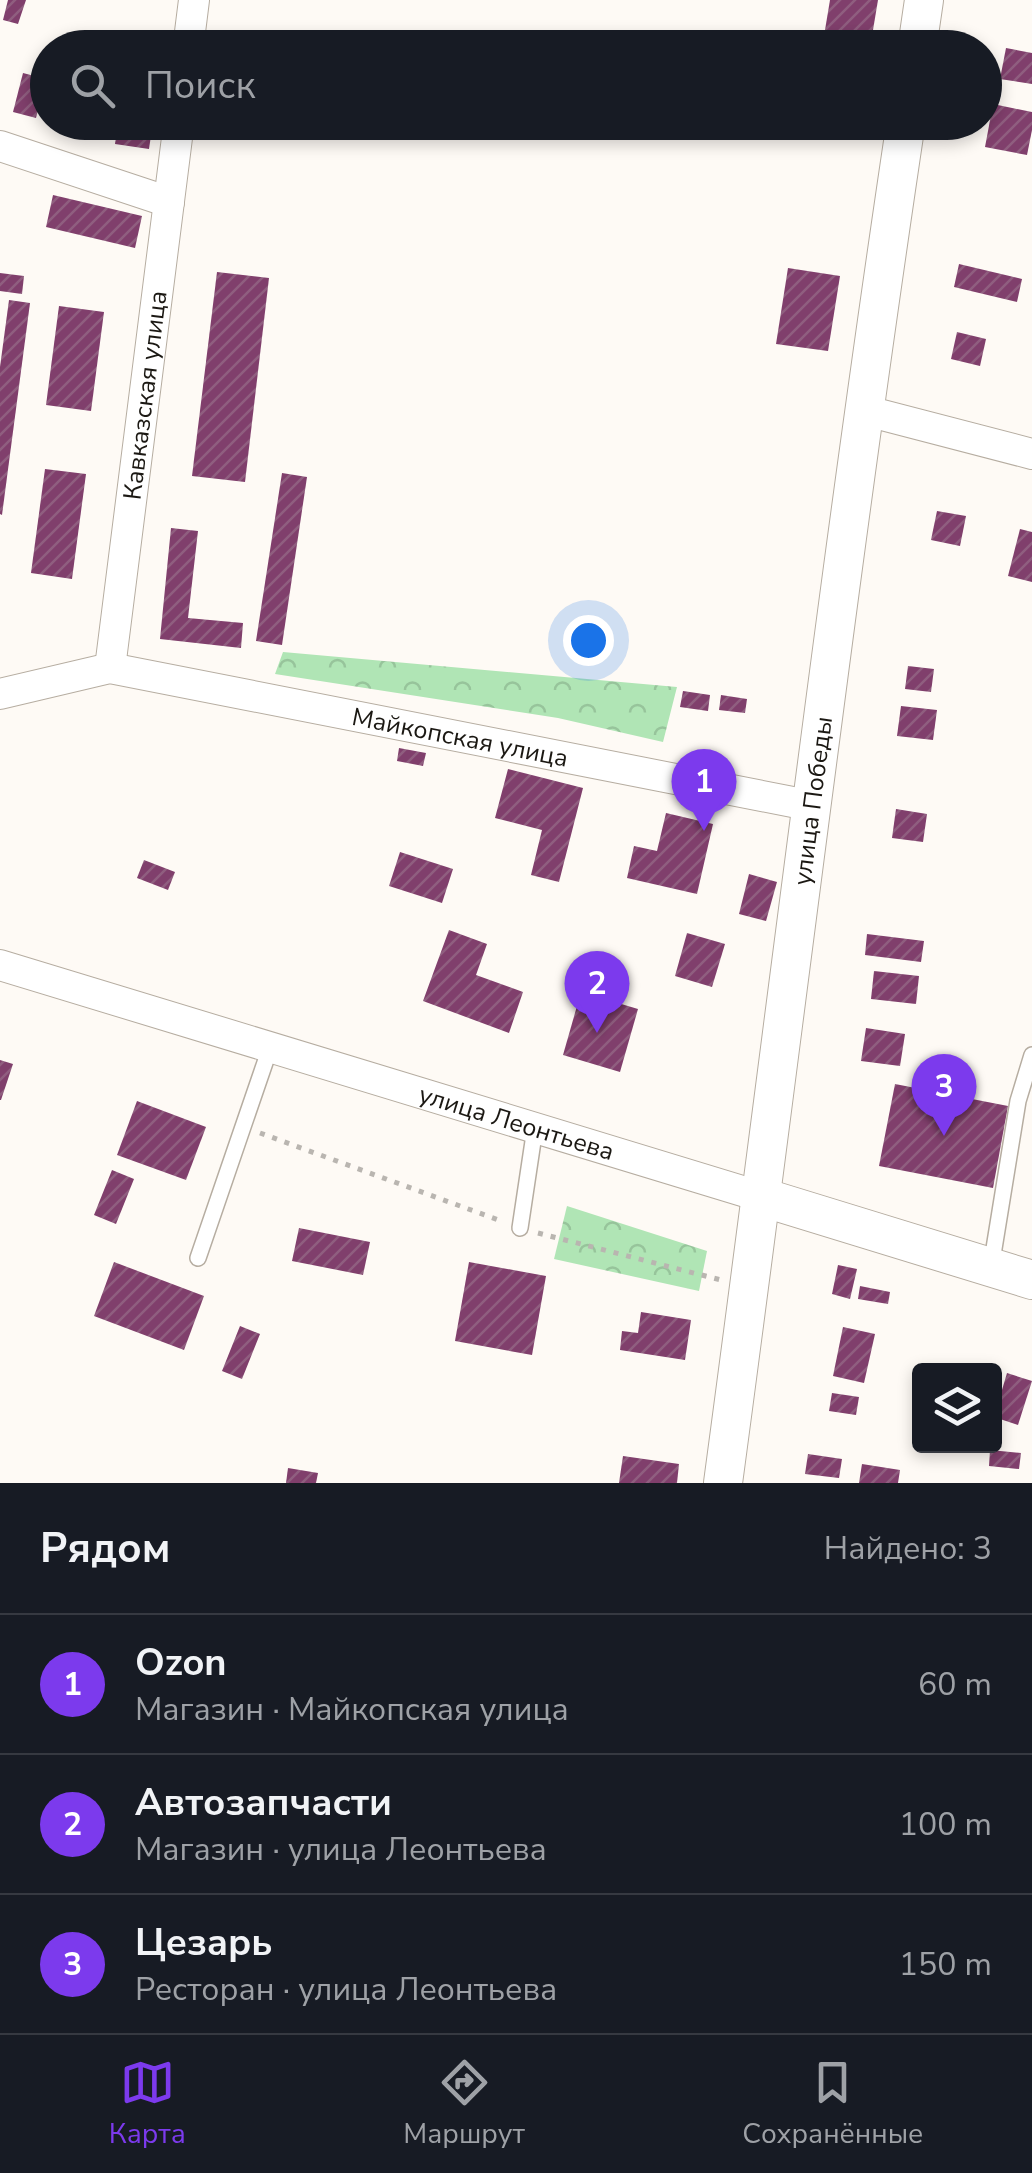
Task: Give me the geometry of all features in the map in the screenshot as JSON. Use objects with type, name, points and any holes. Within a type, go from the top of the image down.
[{"type":"street","points":[[190,30],[194,0]]},
{"type":"street","points":[[920,30],[924,0]]},
{"type":"street","name":"Кавказская улица","points":[[110,668],[177,140]]},
{"type":"street","name":"улица Победы","points":[[723,1483],[863,410],[903,140]]},
{"type":"street","points":[[0,146],[169,202]]},
{"type":"street","points":[[863,410],[1032,454]]},
{"type":"street","points":[[0,694],[110,668]]},
{"type":"street","name":"Майкопская улица","points":[[110,668],[813,806]]},
{"type":"street","name":"улица Леонтьева","points":[[0,966],[1032,1280]]},
{"type":"lane","points":[[198,1258],[270,1048]]},
{"type":"lane","points":[[991,1268],[1018,1101],[1032,1055]]},
{"type":"lane","points":[[520,1228],[536,1128]]},
{"type":"path","points":[[243,1127],[520,1228],[728,1282]]},
{"type":"green space","points":[[283,652],[677,687],[663,742],[558,718],[275,674]]},
{"type":"green space","points":[[567,1206],[707,1251],[699,1291],[554,1259]]},
{"type":"building","points":[[8,0],[26,0],[18,24],[3,20]]},
{"type":"building","points":[[830,0],[878,0],[873,30],[825,30]]},
{"type":"building","points":[[1006,48],[1032,53],[1032,84],[1002,79]]},
{"type":"building","points":[[23,73],[30,75],[30,116],[13,112]]},
{"type":"building","points":[[1002,106],[1032,112],[1027,155],[985,147],[986,140],[1002,140]]},
{"type":"building","points":[[116,140],[150,140],[149,149],[115,144]]},
{"type":"building","points":[[53,195],[142,216],[135,248],[46,227]]},
{"type":"building","points":[[959,264],[1022,279],[1017,302],[954,287]]},
{"type":"building","points":[[788,268],[840,276],[828,351],[776,344]]},
{"type":"building","points":[[217,272],[269,278],[245,482],[192,476]]},
{"type":"building","points":[[0,273],[24,276],[22,294],[0,291]]},
{"type":"building","points":[[9,300],[30,303],[2,515],[0,367]]},
{"type":"building","points":[[59,306],[104,312],[91,411],[46,405]]},
{"type":"building","points":[[957,332],[986,339],[980,366],[951,359]]},
{"type":"building","points":[[45,469],[86,474],[72,579],[31,573]]},
{"type":"building","points":[[282,473],[307,477],[282,645],[256,641]]},
{"type":"building","points":[[937,511],[966,516],[960,546],[931,540]]},
{"type":"building","points":[[171,528],[198,531],[188,618],[243,623],[241,648],[160,639]]},
{"type":"building","points":[[1020,529],[1032,532],[1032,582],[1008,576]]},
{"type":"building","points":[[908,666],[934,669],[931,692],[905,689]]},
{"type":"building","points":[[683,691],[710,695],[708,711],[680,707]]},
{"type":"building","points":[[721,695],[747,699],[745,713],[719,710]]},
{"type":"building","points":[[901,706],[937,710],[933,740],[897,736]]},
{"type":"building","points":[[399,748],[426,753],[423,766],[397,761]]},
{"type":"building","points":[[508,769],[583,788],[559,882],[531,875],[542,830],[495,818]]},
{"type":"building","points":[[896,809],[927,814],[923,842],[892,838]]},
{"type":"building","points":[[666,813],[713,824],[697,894],[627,878],[634,846],[657,851]]},
{"type":"building","points":[[400,852],[453,869],[442,903],[389,886]]},
{"type":"building","points":[[144,860],[175,872],[168,890],[137,878]]},
{"type":"building","points":[[749,874],[777,882],[766,921],[739,914]]},
{"type":"building","points":[[449,930],[487,944],[476,975],[523,992],[509,1033],[423,1001]]},
{"type":"building","points":[[687,933],[725,944],[712,987],[675,976]]},
{"type":"building","points":[[867,934],[924,941],[921,962],[865,955]]},
{"type":"building","points":[[874,971],[919,976],[916,1004],[871,999]]},
{"type":"building","points":[[581,992],[638,1009],[620,1072],[563,1055]]},
{"type":"building","points":[[866,1028],[905,1034],[900,1066],[861,1061]]},
{"type":"building","points":[[0,1060],[13,1064],[1,1100],[0,1100]]},
{"type":"building","points":[[895,1084],[1008,1106],[993,1188],[879,1166]]},
{"type":"building","points":[[137,1101],[206,1127],[186,1180],[117,1155]]},
{"type":"building","points":[[112,1170],[134,1179],[116,1224],[94,1215]]},
{"type":"building","points":[[299,1228],[370,1242],[363,1275],[292,1261]]},
{"type":"building","points":[[114,1262],[204,1296],[184,1350],[94,1316]]},
{"type":"building","points":[[469,1262],[546,1276],[532,1355],[455,1341]]},
{"type":"building","points":[[838,1265],[857,1269],[850,1299],[832,1294]]},
{"type":"building","points":[[860,1286],[890,1292],[888,1304],[858,1299]]},
{"type":"building","points":[[641,1312],[691,1320],[685,1360],[620,1350],[622,1331],[638,1333]]},
{"type":"building","points":[[240,1326],[260,1334],[242,1379],[222,1371]]},
{"type":"building","points":[[843,1327],[875,1334],[864,1383],[833,1376]]},
{"type":"building","points":[[1007,1373],[1032,1381],[1018,1425],[1002,1420],[1002,1390]]},
{"type":"building","points":[[832,1393],[859,1397],[856,1415],[829,1411]]},
{"type":"building","points":[[990,1453],[1021,1453],[1019,1469],[989,1466]]},
{"type":"building","points":[[808,1454],[842,1459],[839,1478],[805,1474]]},
{"type":"building","points":[[623,1456],[679,1464],[677,1483],[619,1483]]},
{"type":"building","points":[[862,1464],[900,1470],[898,1483],[859,1483]]},
{"type":"building","points":[[288,1468],[318,1473],[316,1483],[286,1483]]},
{"type":"place","name":"Ozon","points":[[704,831]]},
{"type":"place","name":"Автозапчасти","points":[[597,1033]]},
{"type":"place","name":"Цезарь","points":[[944,1136]]}]
